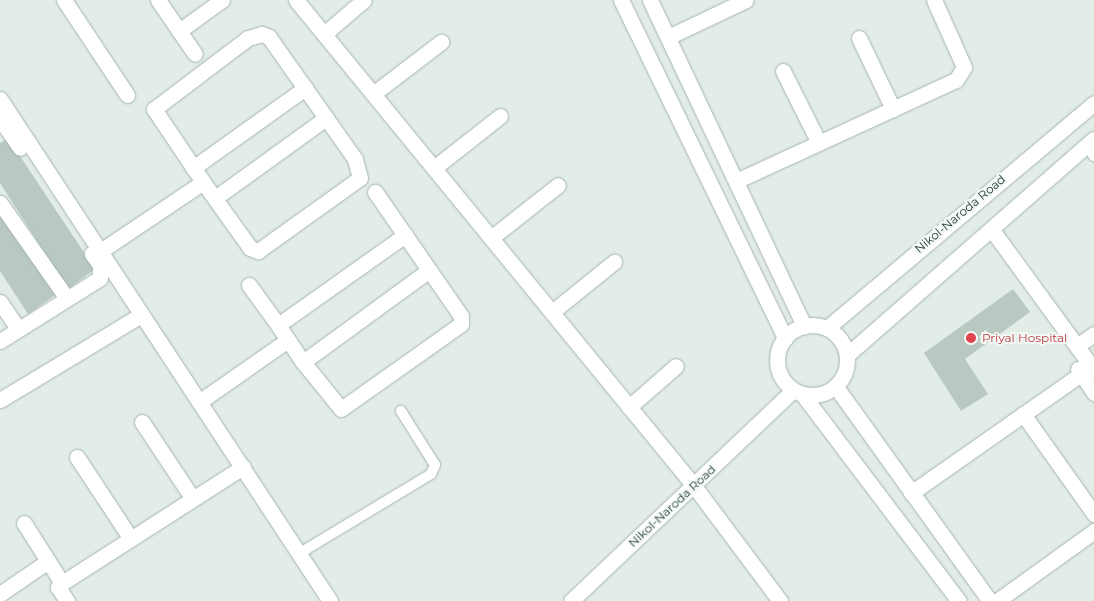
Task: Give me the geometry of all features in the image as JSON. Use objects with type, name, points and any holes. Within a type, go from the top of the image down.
[{"type":"street","points":[[64,0],[127,95]]},
{"type":"street","points":[[158,0],[195,54]]},
{"type":"street","points":[[179,31],[222,0]]},
{"type":"street","points":[[296,0],[694,486],[780,601]]},
{"type":"street","points":[[324,34],[364,0]]},
{"type":"street","points":[[622,0],[784,338]]},
{"type":"street","points":[[650,0],[804,326]]},
{"type":"street","points":[[668,37],[746,0]]},
{"type":"street","points":[[736,182],[956,80],[964,67],[934,0]]},
{"type":"street","points":[[262,34],[269,37],[326,118],[355,159],[360,178],[258,252],[250,248],[154,109],[248,38],[262,34]]},
{"type":"street","points":[[859,38],[893,109]]},
{"type":"street","points":[[374,94],[441,42]]},
{"type":"street","points":[[783,71],[819,143]]},
{"type":"street","points":[[193,168],[306,88]]},
{"type":"street","points":[[0,99],[2,118],[100,265],[100,278],[66,297],[0,341]]},
{"type":"street","name":"Nikol-Naroda Road","points":[[827,328],[1094,103]]},
{"type":"street","points":[[434,168],[500,116]]},
{"type":"street","points":[[2,118],[100,252],[330,601]]},
{"type":"street","points":[[215,198],[326,118]]},
{"type":"street","points":[[847,355],[1092,147]]},
{"type":"street","points":[[100,252],[203,182]]},
{"type":"street","points":[[491,238],[558,185]]},
{"type":"street","points":[[249,285],[341,410],[430,346],[462,320],[375,192]]},
{"type":"street","points":[[0,203],[66,297]]},
{"type":"street","points":[[992,230],[1077,346],[1084,371],[1094,393]]},
{"type":"street","points":[[278,325],[405,235]]},
{"type":"street","points":[[552,312],[614,262]]},
{"type":"street","points":[[304,362],[429,270]]},
{"type":"street","points":[[0,302],[18,329]]},
{"type":"street","points":[[0,400],[141,315]]},
{"type":"street","points":[[798,392],[826,393],[836,387],[848,367],[847,355],[840,339],[827,328],[804,326],[784,338],[777,360],[784,382],[798,392],[959,601]]},
{"type":"street","points":[[1077,346],[1094,334]]},
{"type":"street","points":[[199,402],[288,340]]},
{"type":"street","points":[[629,407],[676,366]]},
{"type":"street","points":[[911,493],[1084,371]]},
{"type":"street","points":[[836,387],[990,601]]},
{"type":"street","name":"Nikol-Naroda Road","points":[[571,601],[798,392]]},
{"type":"street","points":[[1023,414],[1094,514]]},
{"type":"street","points":[[142,422],[193,499]]},
{"type":"street","points":[[77,456],[131,539]]},
{"type":"street","points":[[67,601],[58,587],[62,583],[242,467]]},
{"type":"street","points":[[24,523],[62,583]]},
{"type":"street","points":[[997,601],[1094,531]]},
{"type":"street","points":[[0,594],[48,561]]},
{"type":"lane","points":[[300,553],[432,474],[435,465],[401,410]]},
{"type":"building","points":[[8,138],[95,269],[68,289],[0,183],[0,143]]},
{"type":"building","points":[[0,213],[55,295],[28,314],[0,271]]},
{"type":"building","points":[[1013,289],[1030,312],[965,359],[988,394],[961,411],[924,353]]},
{"type":"place","name":"Priyal Hospital","points":[[971,338]]}]
